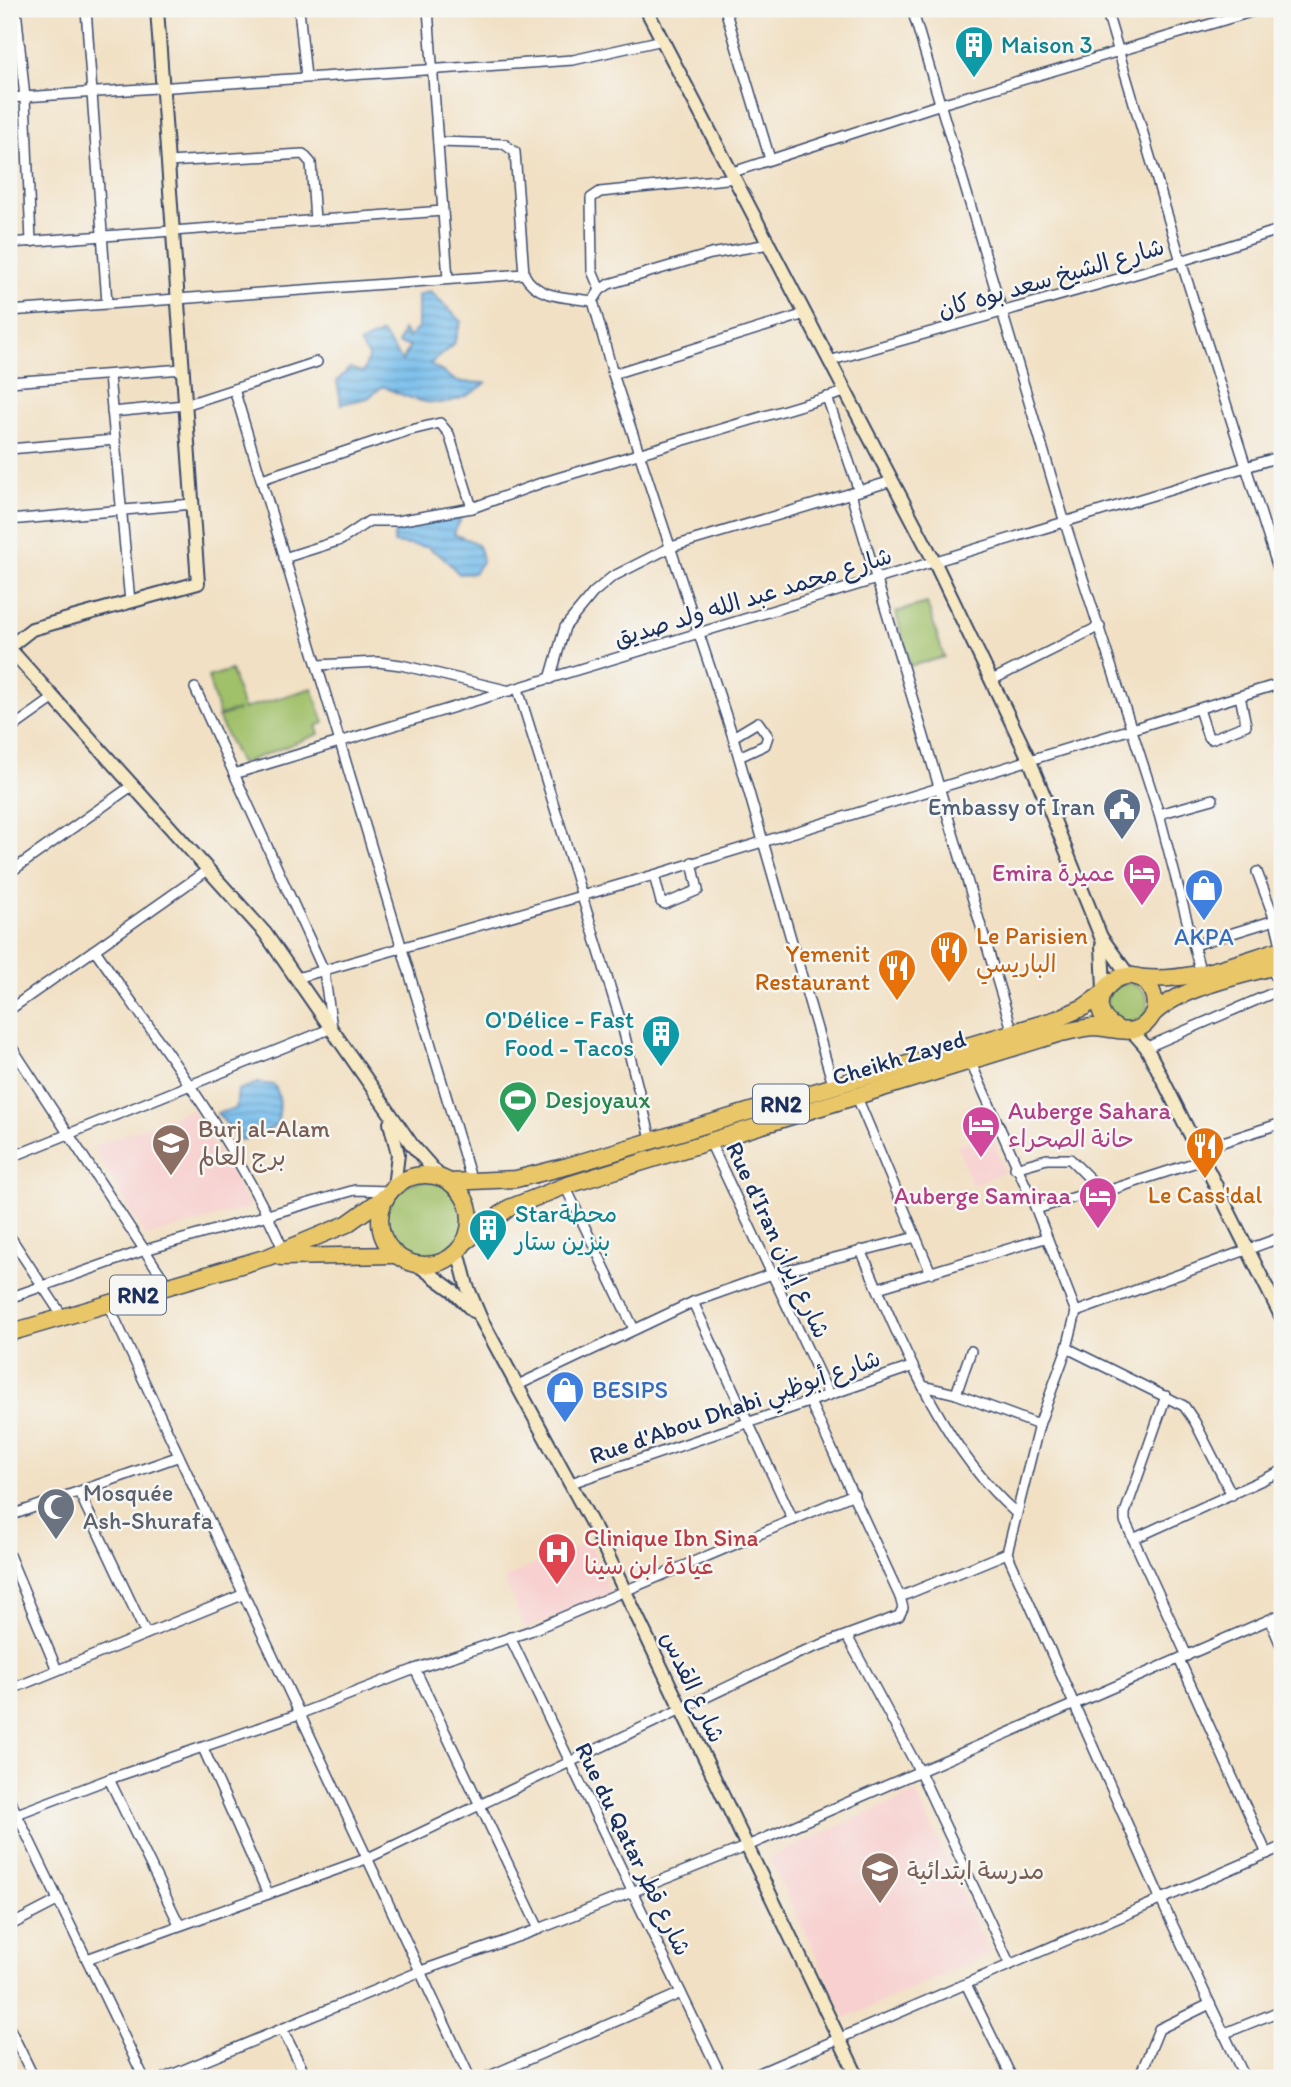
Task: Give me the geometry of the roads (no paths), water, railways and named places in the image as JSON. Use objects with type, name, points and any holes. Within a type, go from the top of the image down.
[{"type":"highway","points":[[1277,965],[1188,992],[1167,1003],[1150,1018],[1125,1030],[1103,1015],[1103,992],[1117,978],[1167,980],[1201,974],[1282,949]]},
{"type":"highway","points":[[1131,977],[1140,979],[1152,991],[1154,999],[1150,1018]]},
{"type":"highway","name":"Cheikh Zayed","points":[[446,1180],[472,1182],[516,1179],[652,1143],[1057,1020],[1084,1007],[1103,992]]},
{"type":"highway","name":"Cheikh Zayed","points":[[461,1246],[509,1208],[565,1185],[1061,1033],[1094,1027],[1125,1030]]},
{"type":"highway","points":[[413,1176],[446,1180],[460,1191],[469,1209],[470,1223],[461,1246],[436,1264],[418,1265],[396,1255],[380,1228],[382,1206],[390,1192],[413,1176]]},
{"type":"highway","name":"RN2","points":[[9,1333],[268,1257],[347,1224],[390,1192]]},
{"type":"highway","name":"RN2","points":[[268,1257],[396,1255]]},
{"type":"street","points":[[16,9],[25,98],[31,242]]},
{"type":"street","points":[[86,9],[107,303]]},
{"type":"street","points":[[156,9],[198,583],[32,629],[9,648],[265,933],[412,1145],[446,1180]]},
{"type":"street","points":[[299,9],[306,77]]},
{"type":"street","points":[[428,9],[448,279]]},
{"type":"street","points":[[646,9],[934,561],[1030,761],[1101,937],[1120,968],[1131,977]]},
{"type":"street","points":[[725,9],[770,159]]},
{"type":"street","points":[[912,9],[1066,523],[1159,814],[1201,974]]},
{"type":"street","points":[[1106,9],[1181,261],[1282,581]]},
{"type":"street","points":[[600,290],[592,271],[591,198],[600,192],[734,175],[770,159],[941,104],[1261,9]]},
{"type":"street","points":[[9,98],[573,60],[663,40]]},
{"type":"street","points":[[438,142],[504,144],[514,152],[524,274],[530,286],[538,292],[593,301]]},
{"type":"street","points":[[168,162],[303,154],[311,163],[315,220]]},
{"type":"street","points":[[9,243],[443,211]]},
{"type":"street","name":"شارع الشيخ سعد بوه كان","points":[[829,361],[1181,261],[1282,229]]},
{"type":"street","points":[[769,244],[712,254],[608,284],[593,301],[613,374],[733,737],[834,1088]]},
{"type":"street","points":[[9,311],[524,274]]},
{"type":"street","points":[[613,374],[805,314]]},
{"type":"street","points":[[112,412],[185,405],[317,362]]},
{"type":"street","points":[[9,382],[183,369]]},
{"type":"street","points":[[109,376],[130,601]]},
{"type":"street","points":[[234,389],[472,1182]]},
{"type":"street","points":[[285,558],[341,540],[369,521],[397,521],[472,508],[541,483],[845,391]]},
{"type":"street","points":[[827,397],[855,492],[876,580],[1013,1033]]},
{"type":"street","points":[[262,479],[440,424],[449,434],[472,508]]},
{"type":"street","points":[[9,449],[114,440]]},
{"type":"street","name":"شارع محمد عبد الله ولد صديق","points":[[234,774],[700,635],[1282,456]]},
{"type":"street","points":[[550,679],[565,627],[593,593],[612,577],[671,547],[892,481]]},
{"type":"street","points":[[9,520],[192,504]]},
{"type":"street","points":[[992,680],[1100,626]]},
{"type":"street","points":[[317,665],[378,662],[514,690],[583,894],[652,1143]]},
{"type":"street","points":[[298,978],[654,875],[761,840],[1282,683]]},
{"type":"street","points":[[195,688],[324,971],[332,1028]]},
{"type":"street","points":[[1199,709],[1211,739],[1246,725],[1240,696]]},
{"type":"street","points":[[9,730],[54,698]]},
{"type":"street","points":[[733,737],[758,722],[763,724],[768,736],[765,745],[739,757]]},
{"type":"street","points":[[9,873],[133,785]]},
{"type":"street","points":[[1159,814],[1213,799]]},
{"type":"street","points":[[654,875],[661,902],[666,904],[698,890],[692,862]]},
{"type":"street","points":[[9,1010],[209,869]]},
{"type":"street","points":[[1257,872],[1279,919],[1282,949]]},
{"type":"street","points":[[1194,945],[1279,919]]},
{"type":"street","points":[[1101,937],[1103,992]]},
{"type":"street","points":[[95,950],[190,1086],[268,1215],[284,1251]]},
{"type":"street","points":[[1152,1045],[1282,989],[1277,965]]},
{"type":"street","points":[[1150,1018],[1157,1068]]},
{"type":"street","points":[[9,1158],[332,1028]]},
{"type":"street","points":[[1125,1030],[1157,1068],[1282,1318]]},
{"type":"street","points":[[9,1043],[168,1286]]},
{"type":"street","points":[[970,1061],[1035,1209],[1076,1312],[1067,1348],[1039,1425],[1015,1512],[1007,1553],[1073,1705],[1245,2078]]},
{"type":"street","points":[[856,1095],[931,1273]]},
{"type":"street","points":[[9,1298],[145,1250],[355,1190],[390,1192],[398,1154],[394,1132],[380,1100]]},
{"type":"street","points":[[1035,1209],[1082,1195],[1098,1194],[1282,1123]]},
{"type":"street","name":"Rue d'Iran شارع إيران","points":[[709,1140],[829,1395]]},
{"type":"street","points":[[1016,1168],[1047,1159],[1070,1158],[1092,1181],[1098,1194]]},
{"type":"street","points":[[565,1185],[634,1329]]},
{"type":"street","points":[[9,1235],[64,1317]]},
{"type":"street","points":[[518,1385],[693,1302],[772,1274],[916,1237]]},
{"type":"street","points":[[1076,1312],[1282,1237]]},
{"type":"street","points":[[878,1289],[1045,1238]]},
{"type":"street","points":[[461,1246],[467,1286],[481,1319]]},
{"type":"street","points":[[861,1250],[911,1367],[984,1482],[1015,1512]]},
{"type":"street","points":[[418,1265],[452,1290],[481,1319]]},
{"type":"street","points":[[693,1302],[793,1521]]},
{"type":"street","points":[[108,1304],[177,1457],[470,2078]]},
{"type":"street","name":"شارع القدس","points":[[481,1319],[571,1483],[858,2078]]},
{"type":"street","points":[[1067,1348],[1184,1406],[1232,1495]]},
{"type":"street","points":[[956,1394],[971,1351]]},
{"type":"street","name":"Rue d'Abou Dhabi شارع أبوظبي","points":[[571,1483],[911,1367]]},
{"type":"street","points":[[923,1386],[956,1394],[1039,1425]]},
{"type":"street","points":[[1166,1396],[1125,1513],[1133,1539],[1267,1854]]},
{"type":"street","points":[[87,1959],[366,1859],[799,1653],[902,1613],[900,1597],[810,1402]]},
{"type":"street","points":[[9,1516],[177,1457]]},
{"type":"street","points":[[1133,1539],[1282,1471]]},
{"type":"street","points":[[79,1492],[146,1634]]},
{"type":"street","points":[[13,1815],[299,1714],[415,1668],[530,1631],[854,1494]]},
{"type":"street","points":[[900,1597],[1007,1553]]},
{"type":"street","points":[[9,1555],[57,1670]]},
{"type":"street","points":[[9,1690],[242,1595]]},
{"type":"street","points":[[164,2078],[283,2031],[421,1971],[540,1929],[745,1847],[1282,1614]]},
{"type":"street","points":[[1270,1619],[1282,1648]]},
{"type":"street","points":[[848,1636],[920,1772],[1010,1965]]},
{"type":"street","name":"Rue du Qatar شارع قطر","points":[[510,1637],[722,2078]]},
{"type":"street","points":[[415,1668],[540,1929]]},
{"type":"street","points":[[203,1748],[268,1894]]},
{"type":"street","points":[[109,1779],[179,1924]]},
{"type":"street","points":[[9,1798],[13,1815],[59,1900],[144,2078]]},
{"type":"street","points":[[748,2078],[1282,1847]]},
{"type":"street","points":[[9,1926],[59,1900]]},
{"type":"street","points":[[967,1984],[1012,2078]]},
{"type":"street","points":[[485,2078],[681,1993]]},
{"type":"street","points":[[1139,2078],[1159,2029],[1210,2004]]},
{"type":"street","points":[[1223,2034],[1282,2011]]},
{"type":"street","points":[[9,2027],[34,2078]]},
{"type":"street","points":[[283,2031],[307,2078]]},
{"type":"water","points":[[430,291],[461,321],[454,344],[430,364],[458,382],[486,383],[460,399],[448,402],[436,403],[410,398],[383,386],[368,398],[341,404],[337,381],[350,368],[363,373],[369,356],[359,344],[382,333],[402,361],[410,346],[398,344],[403,330],[408,338],[418,328],[418,295]]},
{"type":"water","points":[[447,512],[458,512],[460,516],[454,534],[474,542],[479,548],[482,562],[474,573],[459,574],[444,558],[427,547],[394,543],[394,534]]},
{"type":"water","points":[[258,1083],[274,1085],[277,1090],[280,1104],[277,1124],[260,1136],[240,1140],[217,1113],[236,1109],[238,1090]]},
{"type":"place","name":"Maison 3","points":[[974,79]]},
{"type":"place","name":"Embassy of Iran","points":[[1122,841]]},
{"type":"place","name":"Emira عميرة","points":[[1142,907]]},
{"type":"place","name":"AKPA","points":[[1204,922]]},
{"type":"place","name":"Le Parisien الباريسي","points":[[949,984]]},
{"type":"place","name":"Yemenit Restaurant","points":[[897,1002]]},
{"type":"place","name":"O'Délice - Fast Food - Tacos","points":[[661,1068]]},
{"type":"place","name":"Desjoyaux","points":[[518,1134]]},
{"type":"place","name":"Auberge Sahara حانة الصحراء","points":[[981,1159]]},
{"type":"place","name":"Burj al-Alam برج العالم","points":[[171,1177]]},
{"type":"place","name":"Le Cass'dal","points":[[1205,1180]]},
{"type":"place","name":"Auberge Samiraa","points":[[1098,1230]]},
{"type":"place","name":"Starمحطة بنزين ستار","points":[[488,1262]]},
{"type":"place","name":"BESIPS","points":[[565,1424]]},
{"type":"place","name":"Mosquée Ash-Shurafa","points":[[56,1541]]},
{"type":"place","name":"Clinique Ibn Sina عيادة ابن سينا","points":[[557,1586]]},
{"type":"place","name":"مدرسة ابتدائية","points":[[880,1905]]}]
